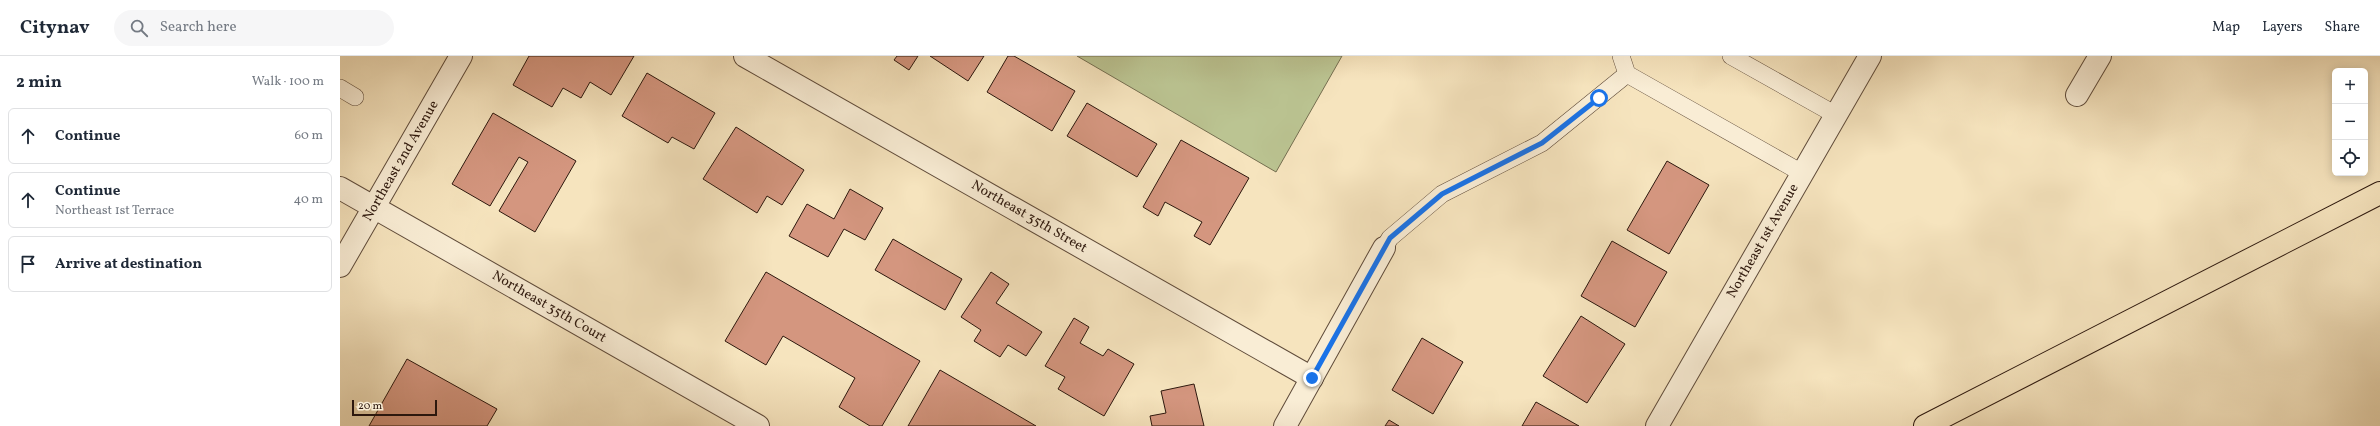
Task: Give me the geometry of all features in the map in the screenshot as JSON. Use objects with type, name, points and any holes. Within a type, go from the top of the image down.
[{"type":"highway","points":[[1925,426],[2380,193]]},
{"type":"street","name":"Northeast 2nd Avenue","points":[[340,266],[461,56]]},
{"type":"street","name":"Northeast 35th Street","points":[[745,56],[1312,378]]},
{"type":"street","name":"Northeast 1st Avenue","points":[[1657,426],[1870,56]]},
{"type":"street","points":[[2077,95],[2100,56]]},
{"type":"street","name":"Northeast 35th Court","points":[[340,188],[758,426]]},
{"type":"street","points":[[1285,426],[1384,248]]},
{"type":"lane","points":[[1621,56],[1627,74],[1802,173]]},
{"type":"lane","points":[[1731,56],[1836,115]]},
{"type":"lane","points":[[1384,248],[1390,238],[1442,194],[1542,143],[1627,74]]},
{"type":"lane","points":[[340,88],[355,97]]},
{"type":"green space","points":[[1077,56],[1342,56],[1276,172]]},
{"type":"building","points":[[529,56],[634,56],[611,95],[590,82],[581,98],[563,88],[552,107],[513,85]]},
{"type":"building","points":[[897,56],[918,56],[909,70],[894,60]]},
{"type":"building","points":[[930,56],[984,56],[968,81]]},
{"type":"building","points":[[1008,56],[1014,56],[1075,91],[1052,131],[987,92]]},
{"type":"building","points":[[647,73],[715,113],[694,149],[672,137],[668,143],[622,116]]},
{"type":"building","points":[[1087,103],[1157,144],[1137,177],[1067,136]]},
{"type":"building","points":[[493,113],[576,161],[535,232],[499,211],[528,162],[519,157],[490,206],[452,184]]},
{"type":"building","points":[[736,127],[804,170],[782,205],[767,196],[757,213],[703,179]]},
{"type":"building","points":[[1181,140],[1249,178],[1210,245],[1194,236],[1202,222],[1165,202],[1158,216],[1143,207]]},
{"type":"building","points":[[1667,161],[1709,185],[1669,254],[1627,230]]},
{"type":"building","points":[[850,189],[883,208],[865,240],[844,229],[828,257],[789,236],[807,204],[834,219]]},
{"type":"building","points":[[893,239],[962,279],[945,310],[875,270]]},
{"type":"building","points":[[1612,241],[1667,272],[1635,327],[1581,296]]},
{"type":"building","points":[[766,272],[920,361],[882,426],[870,426],[839,407],[855,378],[783,336],[766,365],[725,341]]},
{"type":"building","points":[[991,272],[1009,284],[996,303],[1042,332],[1026,356],[1008,345],[1000,357],[974,341],[981,330],[961,317]]},
{"type":"building","points":[[1581,316],[1625,344],[1587,403],[1543,376]]},
{"type":"building","points":[[1074,318],[1089,327],[1080,343],[1103,356],[1108,349],[1134,364],[1104,416],[1058,389],[1065,377],[1045,366]]},
{"type":"building","points":[[1422,338],[1463,362],[1433,414],[1392,390]]},
{"type":"building","points":[[407,359],[497,409],[487,426],[369,426]]},
{"type":"building","points":[[940,370],[1036,426],[908,426]]},
{"type":"building","points":[[1194,384],[1204,426],[1152,426],[1150,416],[1166,413],[1161,391]]},
{"type":"building","points":[[1536,402],[1579,426],[1522,426]]},
{"type":"building","points":[[1389,420],[1399,426],[1385,426]]},
{"type":"route","points":[[1312,378],[1390,238],[1442,194],[1542,143],[1599,98]]}]
